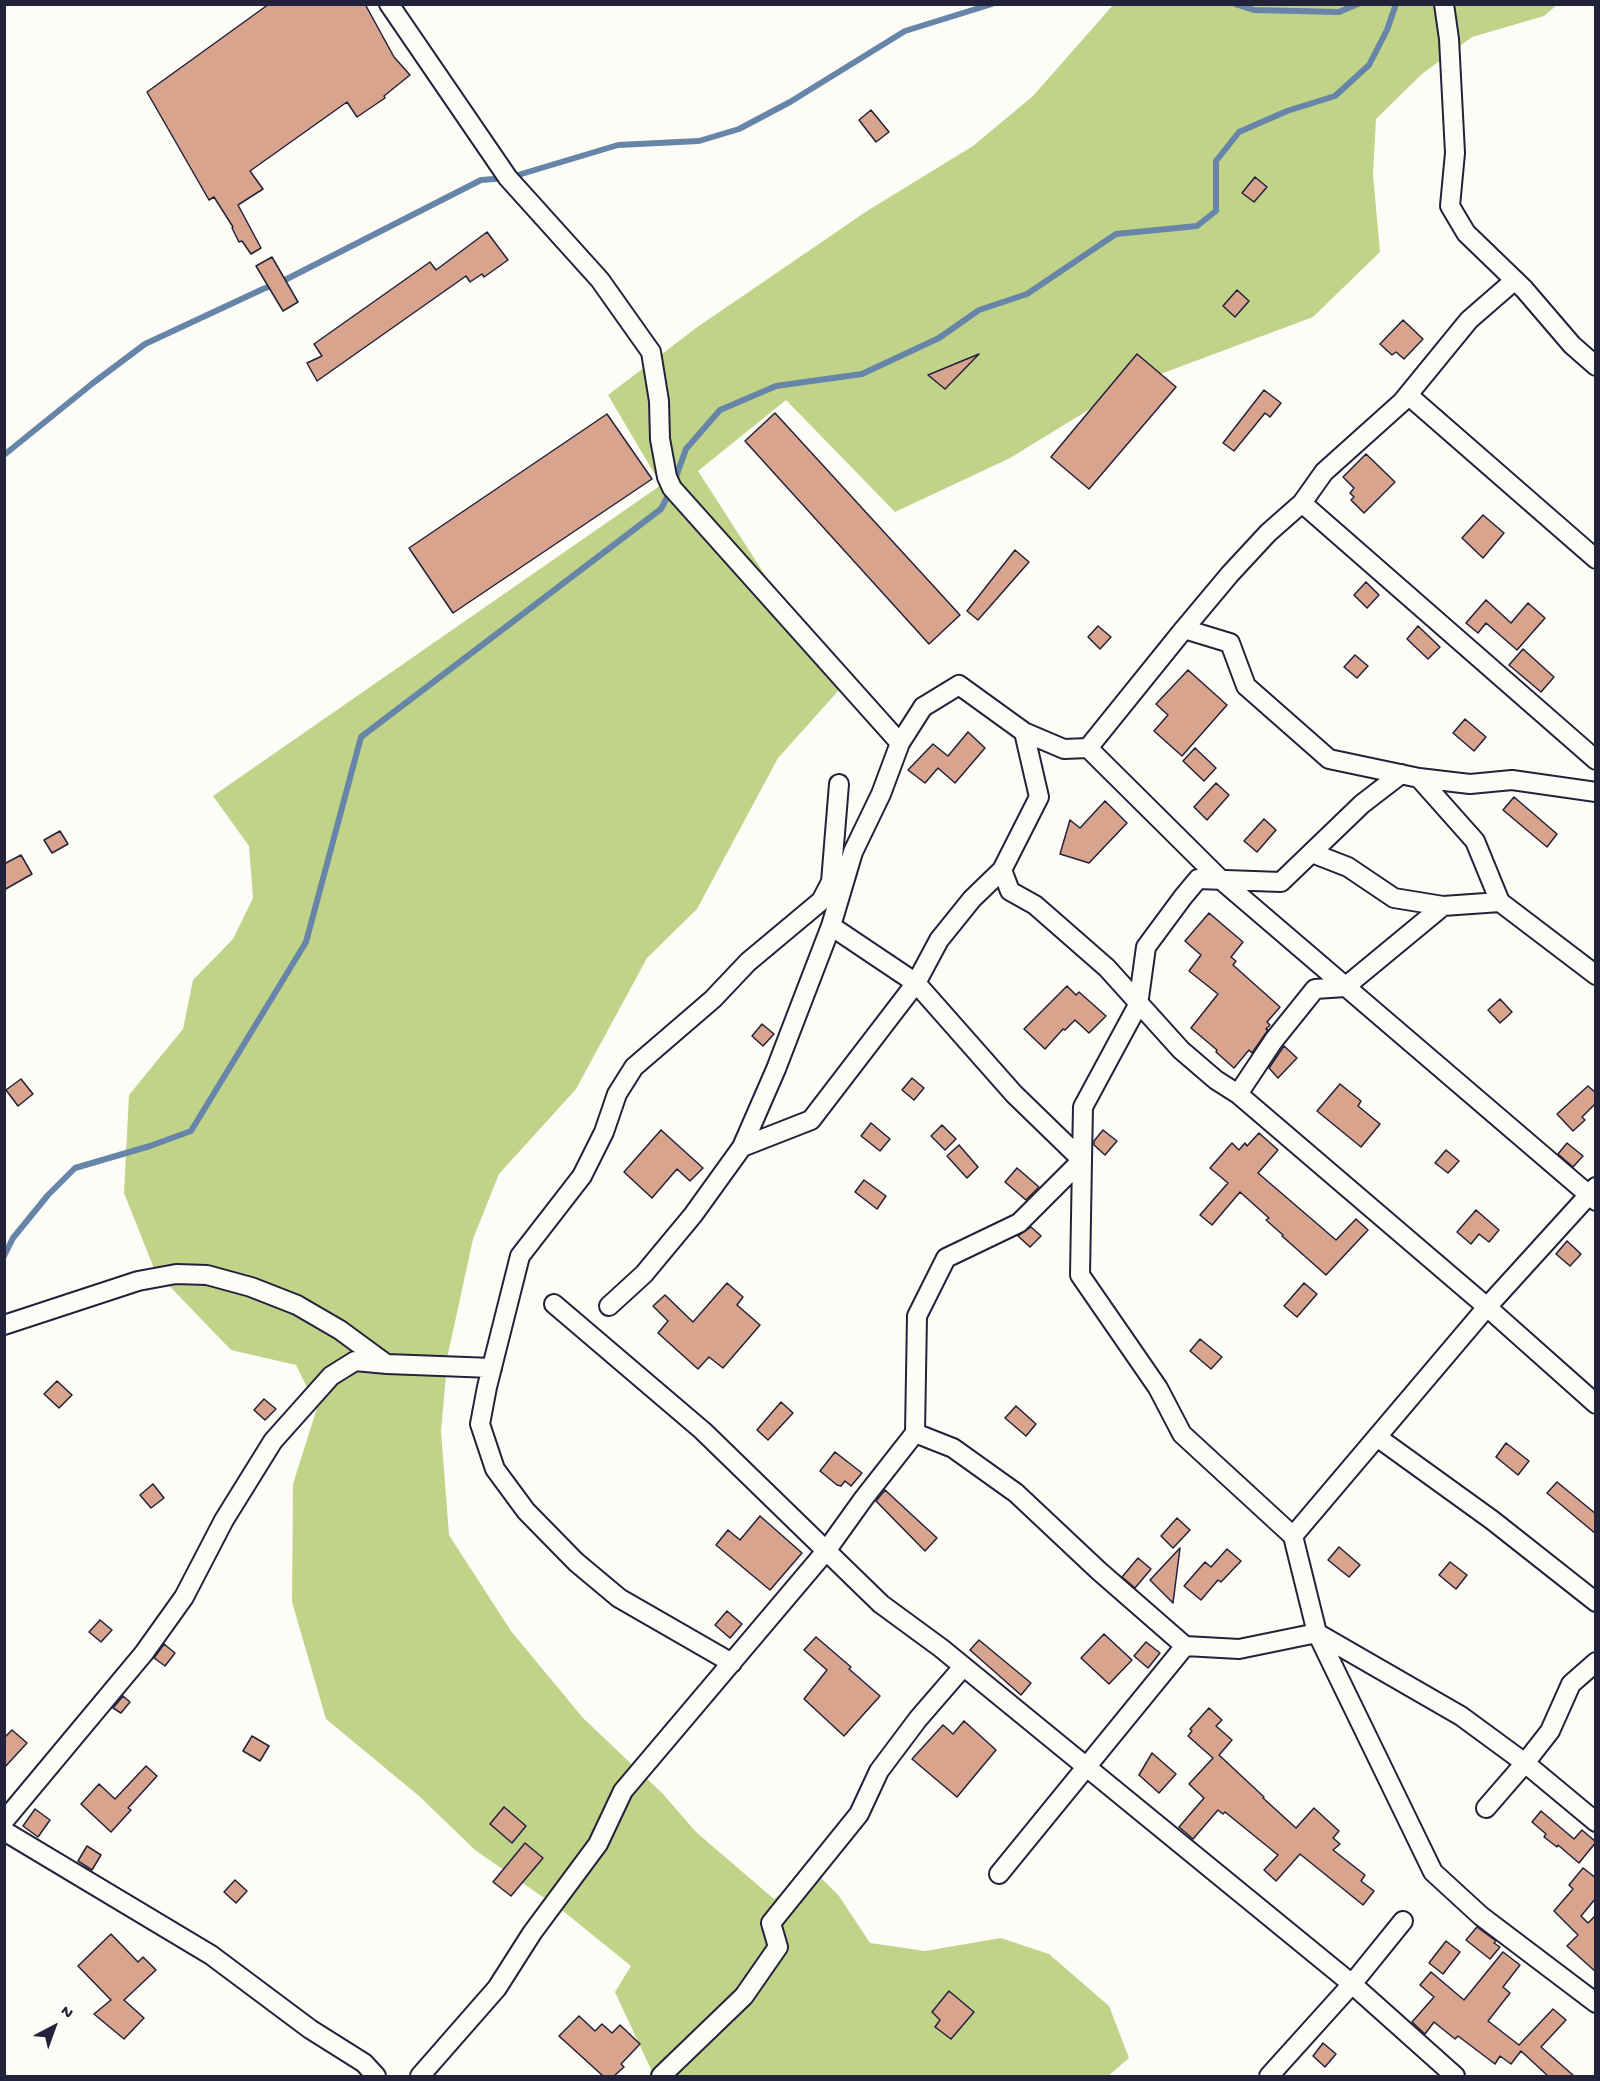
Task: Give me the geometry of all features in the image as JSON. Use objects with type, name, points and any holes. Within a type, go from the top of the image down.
[{"type":"street","points":[[389,4],[508,178],[600,280],[651,352],[659,401],[660,439],[667,477],[672,488],[900,743]]},
{"type":"street","points":[[1444,4],[1449,39],[1455,153],[1450,206],[1466,233],[1515,280],[1572,345],[1596,366]]},
{"type":"street","points":[[1088,748],[1184,628],[1261,541],[1302,503],[1324,472],[1408,395],[1469,320],[1515,280]]},
{"type":"street","points":[[1408,395],[1596,559]]},
{"type":"street","points":[[1302,503],[1596,760]]},
{"type":"street","points":[[1184,628],[1230,643],[1246,686],[1329,759],[1419,778],[1470,784],[1512,780],[1596,792]]},
{"type":"street","points":[[609,1306],[644,1274],[693,1215],[742,1147],[776,1069],[831,926],[853,852],[881,795],[900,743],[923,707],[959,685],[1024,732],[1064,749],[1088,748],[1220,879],[1345,987],[1593,1194],[1487,1307],[1293,1536]]},
{"type":"street","points":[[742,1147],[812,1120],[916,983],[939,940],[972,898],[1002,870],[1039,797],[1024,732]]},
{"type":"street","points":[[1401,774],[1362,804],[1281,882],[1198,879],[1146,947],[1138,1005],[1083,1107],[1080,1275],[1158,1388],[1182,1434],[1293,1536],[1317,1633],[1433,1872],[1481,1916],[1596,2003]]},
{"type":"street","points":[[1419,778],[1474,841],[1500,902],[1596,975]]},
{"type":"street","points":[[732,1663],[620,1598],[576,1562],[526,1511],[495,1468],[480,1424],[520,1256],[582,1176],[604,1132],[617,1094],[634,1067],[712,999],[748,962],[821,901],[831,882],[839,784]]},
{"type":"street","points":[[1312,853],[1348,867],[1394,898],[1443,906],[1500,902]]},
{"type":"street","points":[[1002,870],[1010,891],[1035,905],[1107,968],[1181,1050],[1216,1080],[1238,1094],[1487,1307],[1596,1404]]},
{"type":"street","points":[[1238,1094],[1274,1040],[1315,989],[1345,987],[1443,906]]},
{"type":"street","points":[[831,926],[916,983],[1014,1094],[1083,1160]]},
{"type":"street","points":[[420,2076],[497,1988],[532,1933],[598,1844],[623,1791],[826,1551],[915,1433],[917,1316],[946,1258],[1018,1223],[1083,1160]]},
{"type":"street","points":[[4,1325],[138,1281],[176,1274],[207,1275],[251,1287],[297,1305],[340,1330],[387,1364]]},
{"type":"street","points":[[554,1304],[703,1431],[881,1604],[963,1666],[1352,1984],[1455,2076]]},
{"type":"street","points":[[4,1821],[144,1653],[184,1597],[224,1520],[273,1441],[331,1376],[355,1361],[492,1368]]},
{"type":"street","points":[[915,1433],[953,1448],[1016,1493],[1099,1571],[1185,1646],[1239,1649],[1317,1633],[1461,1716],[1525,1763],[1596,1822]]},
{"type":"street","points":[[1377,1437],[1492,1520],[1596,1602]]},
{"type":"street","points":[[999,1874],[1185,1646]]},
{"type":"street","points":[[1486,1808],[1550,1731],[1571,1684],[1596,1662]]},
{"type":"street","points":[[661,2076],[744,1996],[778,1947],[771,1923],[859,1814],[879,1771],[918,1719],[963,1666]]},
{"type":"street","points":[[4,1831],[211,1955],[310,2029],[364,2063],[376,2076]]},
{"type":"street","points":[[1269,2076],[1352,1984],[1403,1921]]},
{"type":"green space","points":[[1113,5],[1557,5],[1544,16],[1472,37],[1422,74],[1376,119],[1373,175],[1380,252],[1313,317],[1126,387],[1010,458],[895,512],[786,400],[698,471],[839,690],[778,758],[697,909],[647,958],[576,1089],[499,1174],[473,1239],[448,1354],[441,1431],[449,1535],[511,1631],[583,1718],[662,1793],[696,1832],[774,1899],[812,1869],[839,1896],[870,1943],[925,1951],[1001,1938],[1049,1954],[1109,2006],[1129,2058],[1108,2076],[654,2076],[615,1992],[631,1966],[563,1911],[475,1850],[419,1796],[326,1719],[292,1602],[293,1484],[317,1408],[296,1365],[231,1350],[155,1271],[124,1193],[129,1095],[183,1029],[193,980],[233,939],[253,898],[249,846],[213,796],[661,485],[608,395],[696,328],[867,211],[973,146],[1033,96]]},
{"type":"building","points":[[269,4],[365,4],[394,57],[410,75],[384,96],[385,98],[357,117],[347,102],[250,171],[263,189],[238,205],[261,248],[251,254],[242,241],[239,242],[233,227],[214,197],[209,200],[147,92]]},
{"type":"building","points":[[871,110],[889,132],[876,142],[859,120]]},
{"type":"building","points":[[1255,177],[1267,187],[1254,202],[1242,193]]},
{"type":"building","points":[[487,232],[508,260],[484,277],[482,274],[470,282],[466,276],[317,381],[307,363],[322,356],[314,344],[430,262],[436,270]]},
{"type":"building","points":[[272,257],[298,302],[283,311],[256,266]]},
{"type":"building","points":[[1237,290],[1249,301],[1235,317],[1223,306]]},
{"type":"building","points":[[1403,320],[1423,339],[1404,359],[1396,352],[1392,355],[1380,344]]},
{"type":"building","points":[[979,354],[945,389],[928,375]]},
{"type":"building","points":[[1137,354],[1176,387],[1089,489],[1051,457]]},
{"type":"building","points":[[1264,390],[1281,403],[1270,417],[1265,413],[1234,451],[1223,443]]},
{"type":"building","points":[[775,413],[960,615],[929,644],[745,441]]},
{"type":"building","points":[[607,414],[652,479],[453,613],[409,548]]},
{"type":"building","points":[[1366,454],[1395,482],[1364,513],[1351,500],[1354,497],[1350,493],[1354,488],[1343,477]]},
{"type":"building","points":[[1483,515],[1504,533],[1483,558],[1462,538]]},
{"type":"building","points":[[1015,550],[1029,562],[978,620],[967,611]]},
{"type":"building","points":[[1366,582],[1379,595],[1367,608],[1354,595]]},
{"type":"building","points":[[1486,600],[1511,623],[1528,603],[1545,618],[1517,650],[1486,623],[1478,633],[1466,623]]},
{"type":"building","points":[[1098,626],[1111,637],[1100,649],[1088,637]]},
{"type":"building","points":[[1418,626],[1440,647],[1428,659],[1407,639]]},
{"type":"building","points":[[1523,649],[1554,677],[1541,692],[1509,665]]},
{"type":"building","points":[[1355,655],[1368,666],[1357,678],[1344,667]]},
{"type":"building","points":[[1188,670],[1227,705],[1182,756],[1154,731],[1168,715],[1156,704]]},
{"type":"building","points":[[1465,719],[1486,737],[1474,751],[1453,733]]},
{"type":"building","points":[[968,732],[985,748],[955,783],[938,768],[925,783],[908,770],[933,744],[948,756]]},
{"type":"building","points":[[1195,748],[1216,768],[1204,781],[1183,761]]},
{"type":"building","points":[[1216,783],[1229,795],[1207,820],[1194,807]]},
{"type":"building","points":[[1514,797],[1557,834],[1547,847],[1503,810]]},
{"type":"building","points":[[1105,801],[1127,823],[1089,863],[1060,854],[1070,820],[1080,828]]},
{"type":"building","points":[[1264,819],[1276,830],[1257,852],[1244,841]]},
{"type":"building","points":[[60,831],[68,844],[52,853],[44,840]]},
{"type":"building","points":[[21,855],[32,874],[4,890],[4,864]]},
{"type":"building","points":[[1209,913],[1243,942],[1231,957],[1236,961],[1233,965],[1280,1007],[1267,1022],[1270,1025],[1266,1029],[1268,1030],[1252,1053],[1249,1050],[1234,1068],[1191,1028],[1218,994],[1189,971],[1201,955],[1185,941]]},
{"type":"building","points":[[1067,986],[1076,995],[1079,992],[1106,1016],[1089,1033],[1075,1020],[1065,1030],[1063,1029],[1045,1049],[1024,1029]]},
{"type":"building","points":[[1500,999],[1512,1012],[1500,1023],[1488,1010]]},
{"type":"building","points":[[762,1024],[774,1034],[763,1046],[752,1036]]},
{"type":"building","points":[[1284,1046],[1297,1058],[1278,1078],[1269,1068]]},
{"type":"building","points":[[912,1078],[924,1088],[914,1100],[902,1090]]},
{"type":"building","points":[[21,1079],[33,1094],[18,1106],[6,1090]]},
{"type":"building","points":[[1340,1084],[1361,1101],[1358,1106],[1380,1124],[1361,1147],[1317,1111]]},
{"type":"building","points":[[1588,1086],[1596,1093],[1596,1103],[1582,1117],[1585,1120],[1573,1131],[1557,1114]]},
{"type":"building","points":[[871,1123],[890,1139],[880,1151],[861,1136]]},
{"type":"building","points":[[942,1125],[956,1139],[945,1150],[931,1136]]},
{"type":"building","points":[[661,1130],[703,1168],[690,1181],[677,1169],[652,1198],[624,1172]]},
{"type":"building","points":[[1103,1130],[1117,1141],[1105,1155],[1094,1145],[1094,1141]]},
{"type":"building","points":[[1259,1133],[1278,1150],[1258,1173],[1336,1240],[1356,1219],[1368,1230],[1326,1275],[1282,1236],[1266,1220],[1269,1218],[1240,1192],[1212,1225],[1200,1215],[1228,1183],[1210,1168],[1232,1143],[1239,1150],[1245,1143],[1247,1146]]},
{"type":"building","points":[[1567,1143],[1583,1156],[1573,1167],[1558,1154]]},
{"type":"building","points":[[959,1145],[978,1167],[967,1178],[947,1156]]},
{"type":"building","points":[[1446,1150],[1459,1161],[1448,1173],[1435,1163]]},
{"type":"building","points":[[1017,1168],[1039,1187],[1026,1200],[1005,1182]]},
{"type":"building","points":[[864,1180],[886,1196],[877,1209],[855,1192]]},
{"type":"building","points":[[1476,1210],[1499,1230],[1489,1242],[1479,1234],[1471,1244],[1457,1232]]},
{"type":"building","points":[[1031,1227],[1041,1236],[1030,1247],[1018,1236]]},
{"type":"building","points":[[1567,1241],[1581,1254],[1570,1266],[1556,1254]]},
{"type":"building","points":[[727,1283],[743,1297],[737,1305],[760,1325],[723,1368],[709,1357],[698,1369],[658,1333],[668,1321],[653,1306],[665,1295],[693,1322]]},
{"type":"building","points":[[1304,1283],[1317,1294],[1297,1317],[1284,1306]]},
{"type":"building","points":[[1200,1339],[1222,1357],[1211,1369],[1190,1351]]},
{"type":"building","points":[[57,1381],[72,1395],[59,1408],[44,1394]]},
{"type":"building","points":[[264,1399],[276,1409],[265,1420],[254,1410]]},
{"type":"building","points":[[781,1402],[793,1413],[768,1440],[757,1430]]},
{"type":"building","points":[[1016,1406],[1036,1424],[1026,1436],[1005,1418]]},
{"type":"building","points":[[1506,1443],[1529,1461],[1518,1475],[1496,1457]]},
{"type":"building","points":[[835,1452],[862,1473],[851,1486],[845,1481],[841,1486],[837,1485],[820,1471]]},
{"type":"building","points":[[1557,1482],[1596,1514],[1596,1534],[1547,1493]]},
{"type":"building","points":[[153,1484],[164,1498],[151,1508],[140,1495]]},
{"type":"building","points":[[885,1490],[937,1538],[925,1551],[876,1501]]},
{"type":"building","points":[[760,1516],[802,1553],[770,1590],[716,1545],[728,1530],[740,1540]]},
{"type":"building","points":[[1177,1518],[1190,1530],[1173,1548],[1161,1536]]},
{"type":"building","points":[[1339,1547],[1360,1565],[1349,1577],[1328,1560]]},
{"type":"building","points":[[1180,1548],[1173,1603],[1150,1580]]},
{"type":"building","points":[[1227,1549],[1241,1561],[1221,1582],[1218,1580],[1201,1600],[1184,1586],[1205,1562],[1211,1567]]},
{"type":"building","points":[[1138,1558],[1151,1569],[1135,1588],[1122,1577]]},
{"type":"building","points":[[1450,1562],[1467,1575],[1456,1589],[1439,1575]]},
{"type":"building","points":[[727,1611],[742,1624],[730,1638],[715,1625]]},
{"type":"building","points":[[100,1620],[112,1630],[101,1642],[89,1632]]},
{"type":"building","points":[[1104,1634],[1132,1660],[1109,1684],[1081,1658]]},
{"type":"building","points":[[816,1637],[880,1696],[844,1736],[804,1699],[827,1670],[804,1650]]},
{"type":"building","points":[[979,1640],[1031,1683],[1021,1695],[970,1650]]},
{"type":"building","points":[[1146,1642],[1160,1653],[1148,1668],[1134,1656]]},
{"type":"building","points":[[164,1644],[175,1653],[165,1666],[154,1658]]},
{"type":"building","points":[[123,1696],[130,1702],[121,1713],[113,1708]]},
{"type":"building","points":[[1209,1708],[1222,1720],[1216,1726],[1232,1740],[1219,1755],[1263,1798],[1296,1828],[1314,1808],[1339,1831],[1333,1838],[1340,1844],[1333,1850],[1365,1875],[1361,1881],[1374,1891],[1363,1905],[1300,1854],[1276,1881],[1264,1870],[1278,1855],[1225,1812],[1223,1814],[1218,1810],[1193,1839],[1179,1827],[1204,1798],[1189,1784],[1213,1758],[1188,1736],[1192,1731],[1190,1729]]},
{"type":"building","points":[[964,1721],[996,1750],[957,1797],[912,1759],[943,1725],[953,1734]]},
{"type":"building","points":[[12,1730],[27,1743],[4,1768],[4,1738]]},
{"type":"building","points":[[252,1736],[269,1746],[260,1761],[243,1751]]},
{"type":"building","points":[[1152,1753],[1176,1774],[1159,1793],[1139,1775]]},
{"type":"building","points":[[146,1766],[157,1776],[128,1808],[131,1810],[111,1832],[81,1804],[99,1784],[115,1799]]},
{"type":"building","points":[[504,1807],[526,1826],[512,1843],[490,1824]]},
{"type":"building","points":[[35,1809],[50,1820],[38,1837],[23,1826]]},
{"type":"building","points":[[1541,1811],[1574,1839],[1582,1830],[1596,1842],[1579,1863],[1558,1845],[1557,1847],[1544,1837],[1546,1834],[1532,1822]]},
{"type":"building","points":[[525,1843],[543,1858],[511,1896],[493,1882]]},
{"type":"building","points":[[87,1846],[101,1855],[92,1870],[78,1861]]},
{"type":"building","points":[[1583,1868],[1596,1878],[1596,1898],[1581,1916],[1588,1923],[1596,1915],[1596,1972],[1567,1946],[1578,1935],[1554,1911],[1573,1889],[1569,1885]]},
{"type":"building","points":[[235,1880],[247,1891],[236,1903],[224,1892]]},
{"type":"building","points":[[1477,1927],[1496,1941],[1494,1943],[1500,1947],[1490,1959],[1466,1940]]},
{"type":"building","points":[[111,1934],[138,1962],[143,1957],[156,1970],[124,2000],[144,2018],[124,2039],[94,2014],[111,2000],[78,1966]]},
{"type":"building","points":[[1446,1941],[1460,1952],[1443,1974],[1429,1963]]},
{"type":"building","points":[[1503,1952],[1520,1965],[1503,1987],[1510,1993],[1488,2021],[1519,2045],[1553,2009],[1566,2020],[1541,2047],[1574,2076],[1548,2076],[1521,2051],[1511,2064],[1500,2056],[1495,2064],[1458,2036],[1455,2039],[1434,2022],[1425,2034],[1412,2022],[1434,1997],[1420,1985],[1431,1972],[1464,2000]]},
{"type":"building","points":[[949,1991],[974,2012],[951,2039],[935,2027],[940,2020],[932,2012]]},
{"type":"building","points":[[579,2016],[595,2031],[602,2024],[612,2033],[620,2025],[640,2044],[621,2064],[624,2067],[614,2076],[603,2076],[559,2036]]},
{"type":"building","points":[[1323,2043],[1336,2054],[1325,2067],[1313,2056]]},
{"type":"waterway","points":[[4,455],[145,344],[277,284],[481,180],[508,178],[618,145],[699,141],[739,129],[790,102],[905,31],[992,4]]},
{"type":"waterway","points":[[1235,4],[1254,10],[1339,12],[1358,4]]},
{"type":"waterway","points":[[4,1256],[13,1238],[48,1195],[75,1168],[150,1146],[191,1131],[306,942],[361,737],[661,509],[672,488],[686,449],[720,410],[776,386],[862,374],[939,338],[979,310],[1027,294],[1116,234],[1197,226],[1216,211],[1216,161],[1239,132],[1287,111],[1335,96],[1369,65],[1387,30],[1396,4]]}]
